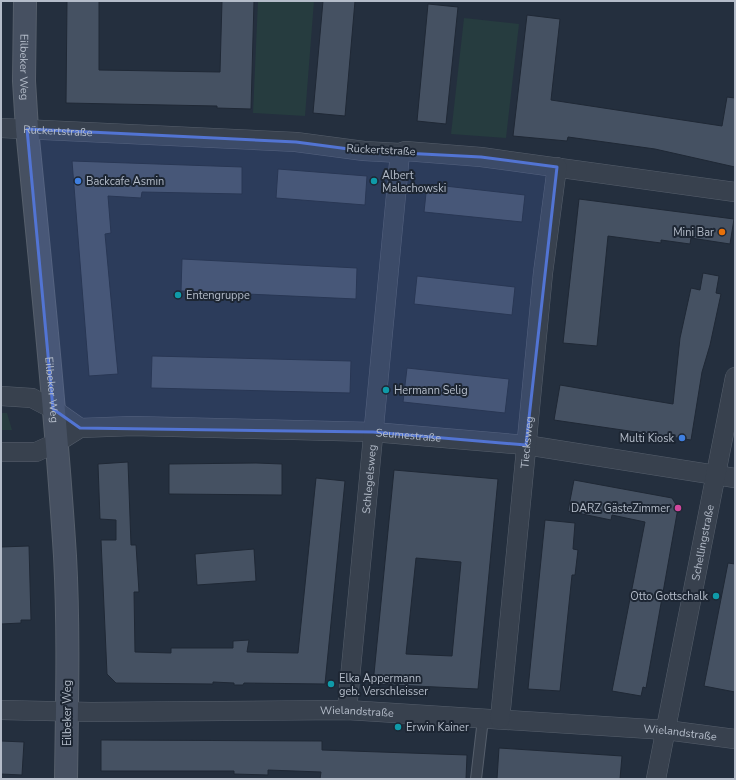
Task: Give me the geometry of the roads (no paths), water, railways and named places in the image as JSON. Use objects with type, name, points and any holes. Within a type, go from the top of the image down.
[{"type":"street","name":"Eilbeker Weg","points":[[25,1],[24,81],[27,129],[65,558],[67,712],[66,779]]},
{"type":"street","name":"Rückertstraße","points":[[1,128],[296,142],[364,151],[400,153],[405,151],[481,157],[558,166],[735,192]]},
{"type":"street","name":"Schlegelsweg","points":[[347,710],[400,153]]},
{"type":"street","name":"Tiecksweg","points":[[491,719],[526,445],[544,273],[558,166]]},
{"type":"street","name":"Schellingstraße","points":[[656,779],[666,730],[726,476],[735,377]]},
{"type":"street","points":[[1,396],[32,398],[53,409],[80,428]]},
{"type":"street","name":"Seumestraße","points":[[1,452],[36,452],[56,443],[80,428],[133,426],[373,432],[526,445],[726,476]]},
{"type":"street","name":"Wielandstraße","points":[[1,710],[67,712],[347,710],[666,730],[735,739]]},
{"type":"lane","points":[[476,779],[491,719]]},
{"type":"place","name":"Backcafe Asmin","points":[[78,181]]},
{"type":"place","name":"Albert Malachowski","points":[[374,181]]},
{"type":"place","name":"Mini Bar","points":[[722,232]]},
{"type":"place","name":"Entengruppe","points":[[178,295]]},
{"type":"place","name":"Hermann Selig","points":[[386,390]]},
{"type":"place","name":"Multi Kiosk","points":[[682,438]]},
{"type":"place","name":"DARZ GästeZimmer","points":[[678,508]]},
{"type":"place","name":"Otto Gottschalk","points":[[716,596]]},
{"type":"place","name":"Elka Appermann geb. Verschleisser","points":[[331,684]]},
{"type":"place","name":"Erwin Kainer","points":[[398,727]]}]
